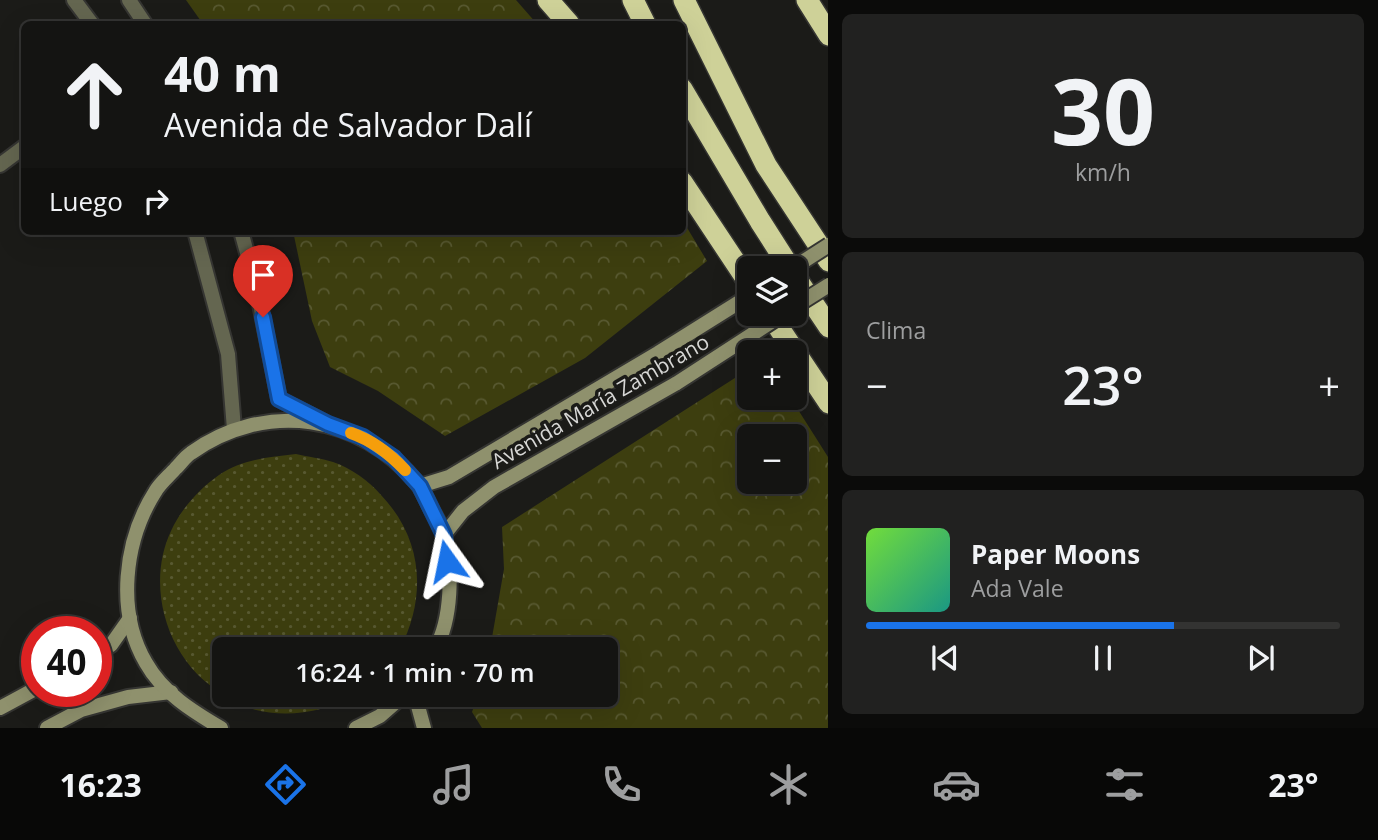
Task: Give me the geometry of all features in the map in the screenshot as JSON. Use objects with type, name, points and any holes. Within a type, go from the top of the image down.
[{"type":"highway","points":[[548,0],[566,21]]},
{"type":"highway","points":[[633,0],[644,21]]},
{"type":"highway","points":[[684,0],[766,165],[828,261]]},
{"type":"highway","points":[[807,0],[828,35]]},
{"type":"highway","points":[[686,96],[784,256]]},
{"type":"highway","points":[[686,188],[737,265]]},
{"type":"highway","points":[[807,295],[828,327]]},
{"type":"highway","points":[[778,326],[828,403]]},
{"type":"street","points":[[74,0],[90,21]]},
{"type":"street","points":[[129,0],[143,21]]},
{"type":"street","points":[[0,164],[21,149]]},
{"type":"street","points":[[196,235],[228,354],[234,429]]},
{"type":"street","points":[[242,235],[257,289],[279,399],[328,424],[363,437],[394,458],[420,486],[444,535],[451,588],[441,637]]},
{"type":"street","points":[[807,258],[828,245]]},
{"type":"street","points":[[807,299],[828,285]]},
{"type":"street","name":"Avenida María Zambrano","points":[[420,486],[449,477],[737,304]]},
{"type":"street","name":"Avenida María Zambrano","points":[[444,535],[463,511],[494,487],[677,383],[765,326]]},
{"type":"street","points":[[221,728],[182,705],[147,666],[135,643],[127,584],[134,535],[155,490],[190,454],[234,429],[281,420],[328,424]]},
{"type":"street","points":[[112,644],[130,618]]},
{"type":"street","points":[[47,728],[81,710],[128,697],[170,692]]},
{"type":"street","points":[[0,708],[21,697]]},
{"type":"street","points":[[356,728],[380,716],[390,707]]},
{"type":"street","points":[[418,707],[424,728]]},
{"type":"green space","points":[[186,0],[516,0],[534,21],[201,21]]},
{"type":"green space","points":[[686,226],[707,261],[585,358],[445,436],[378,391],[330,367],[312,321],[294,235],[686,235]]},
{"type":"green space","points":[[737,377],[737,410],[798,410],[828,457],[828,728],[482,728],[472,712],[474,707],[618,707],[618,637],[492,637],[504,569],[502,527]]},
{"type":"green space","points":[[296,454],[333,462],[353,471],[376,490],[395,512],[413,549],[417,589],[414,609],[405,637],[212,637],[212,686],[189,664],[176,645],[167,623],[161,600],[163,553],[180,515],[198,493],[228,470],[266,458]]},
{"type":"green space","points":[[247,707],[327,707],[289,713]]},
{"type":"slow traffic","points":[[351,433],[363,437],[394,458],[405,470]]},
{"type":"route","points":[[263,317],[279,399],[328,424],[363,437],[394,458],[420,486],[444,535],[447,561]]}]
